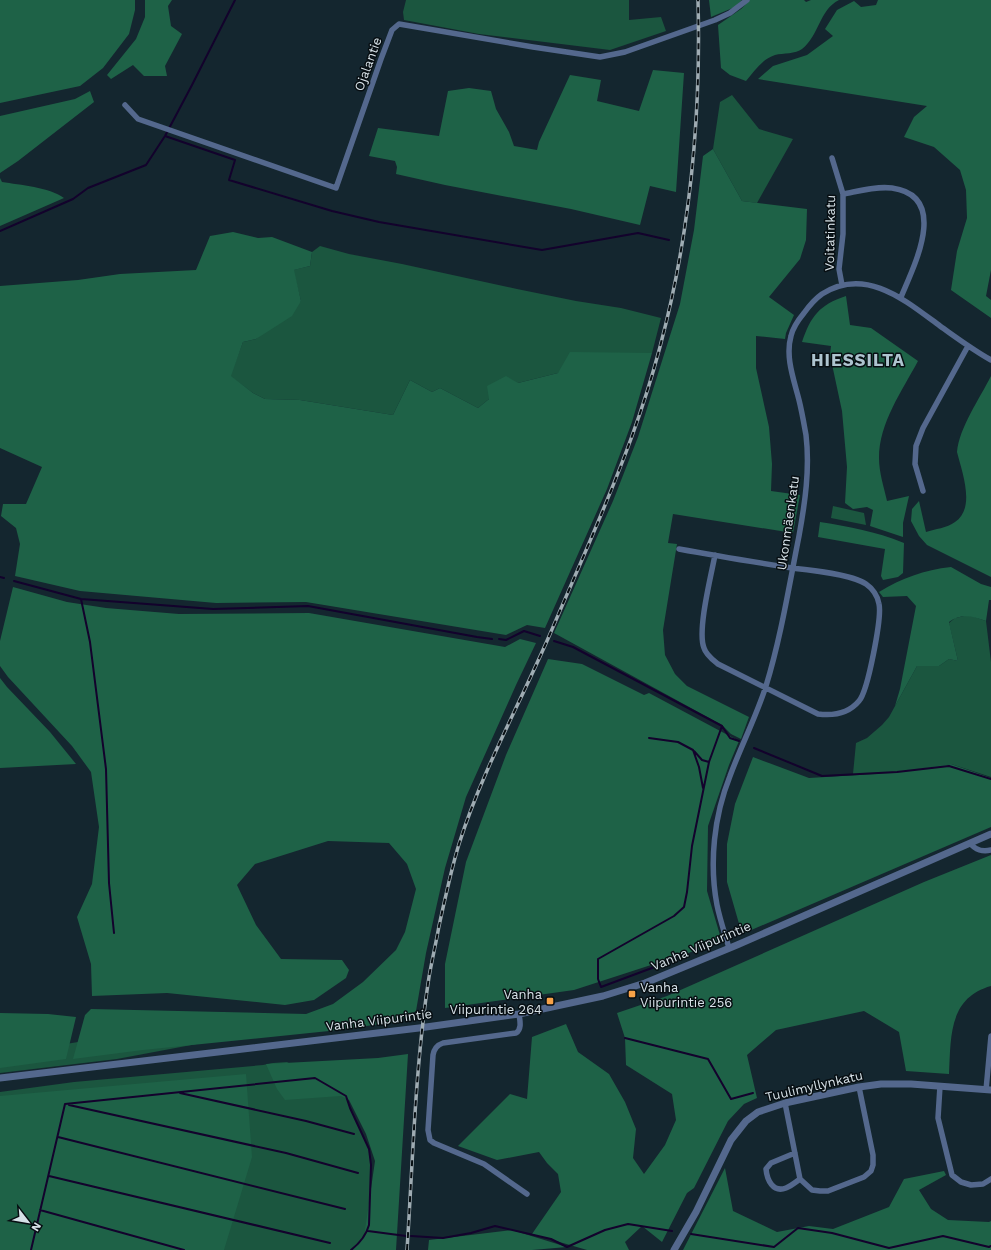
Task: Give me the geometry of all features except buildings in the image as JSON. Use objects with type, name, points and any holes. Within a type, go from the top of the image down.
[{"type":"street","name":"Ojalantie","points":[[125,104],[138,119],[336,188],[392,30],[399,24],[600,57],[625,52],[730,13],[747,0]]},
{"type":"street","name":"Voitatinkatu","points":[[832,158],[844,194],[843,234],[839,269],[842,285]]},
{"type":"street","points":[[844,194],[873,188],[891,188],[906,192],[917,200],[924,220],[924,234],[901,297]]},
{"type":"street","name":"Ukonmäenkatu","points":[[729,948],[717,905],[714,879],[716,828],[720,806],[730,776],[766,688],[778,644],[803,510],[806,481],[806,436],[790,359],[791,335],[798,320],[809,305],[821,294],[842,285],[872,285],[901,297],[968,346],[991,360]]},
{"type":"street","points":[[923,491],[915,464],[916,446],[923,428],[968,346]]},
{"type":"street","points":[[679,549],[856,578],[867,585],[875,593],[879,603],[880,616],[867,683],[860,700],[853,707],[843,713],[830,715],[818,714],[718,664],[710,658],[704,649],[702,630],[715,555]]},
{"type":"street","name":"Vanha Viipurintie","points":[[0,1078],[419,1028],[519,1014],[603,996],[645,983],[729,948],[991,834]]},
{"type":"street","points":[[970,843],[972,847],[977,850],[986,852],[991,850]]},
{"type":"street","points":[[519,1014],[520,1030],[516,1034],[443,1043],[437,1047],[433,1055],[428,1130],[430,1140],[434,1143],[484,1164],[527,1194]]},
{"type":"street","points":[[989,1090],[991,1036]]},
{"type":"street","name":"Tuulimyllynkatu","points":[[674,1250],[696,1212],[731,1140],[746,1121],[758,1112],[785,1103],[859,1088],[896,1084],[989,1090]]},
{"type":"street","points":[[940,1086],[938,1118],[952,1175],[961,1182],[971,1185],[983,1184],[991,1179]]},
{"type":"street","points":[[785,1103],[800,1179],[812,1190],[820,1192],[828,1191],[864,1177],[871,1171],[873,1165],[873,1155],[859,1088]]},
{"type":"street","points":[[795,1153],[771,1163],[766,1169],[766,1178],[770,1185],[784,1189],[800,1179]]},
{"type":"green space","points":[[0,0],[135,0],[135,10],[129,34],[103,68],[80,86],[0,103]]},
{"type":"green space","points":[[145,0],[172,0],[168,6],[171,26],[182,34],[165,66],[167,76],[144,76],[133,65],[111,79],[107,75],[136,39],[145,17]]},
{"type":"green space","points":[[406,0],[629,0],[629,20],[661,17],[666,31],[610,50],[479,34],[404,20],[403,12]]},
{"type":"green space","points":[[709,0],[742,0],[735,7],[711,17]]},
{"type":"green space","points":[[750,0],[804,0],[806,2],[811,0],[839,0],[832,4],[827,10],[808,44],[799,51],[775,55],[766,59],[746,81],[730,75],[721,68],[718,25],[741,9]]},
{"type":"green space","points":[[878,0],[991,0],[991,270],[986,296],[991,300],[991,318],[951,290],[957,251],[967,218],[966,190],[960,170],[934,147],[904,137],[914,117],[927,106],[758,79],[773,66],[807,55],[833,36],[825,29],[837,10],[854,1],[861,7],[876,5]]},
{"type":"green space","points":[[653,70],[684,73],[676,192],[650,186],[640,225],[571,209],[396,174],[397,167],[395,161],[369,156],[378,128],[439,136],[448,91],[469,88],[491,91],[496,109],[509,132],[514,146],[537,150],[539,142],[570,75],[601,80],[597,101],[639,111]]},
{"type":"green space","points":[[90,91],[94,102],[18,161],[0,173],[0,116],[75,99]]},
{"type":"green space","points":[[732,95],[759,129],[793,139],[757,203],[742,201],[713,149],[720,102]]},
{"type":"green space","points":[[713,149],[742,201],[807,209],[806,240],[800,259],[769,297],[794,315],[785,339],[756,336],[756,368],[769,427],[772,464],[771,491],[800,495],[793,533],[673,514],[668,543],[677,544],[663,630],[665,655],[675,674],[687,686],[749,717],[741,739],[731,734],[722,725],[554,633],[613,501],[638,437],[680,304],[694,230],[703,156]]},
{"type":"green space","points":[[0,178],[2,182],[26,185],[51,191],[64,198],[0,226]]},
{"type":"green space","points":[[233,232],[258,238],[272,237],[312,252],[310,266],[294,270],[301,301],[292,316],[256,339],[243,342],[231,376],[253,393],[265,399],[300,400],[393,415],[410,380],[432,392],[440,388],[478,408],[489,399],[487,386],[506,376],[518,383],[558,373],[570,352],[652,353],[632,422],[607,489],[545,628],[527,625],[506,635],[306,602],[216,603],[80,591],[15,576],[20,544],[16,528],[1,516],[3,504],[26,504],[42,467],[0,448],[0,286],[78,280],[120,274],[196,270],[210,236]]},
{"type":"green space","points":[[320,246],[349,254],[576,301],[621,308],[661,318],[652,353],[600,353],[558,373],[518,383],[489,399],[478,408],[440,388],[432,392],[410,380],[393,415],[300,400],[265,399],[253,393],[230,376],[243,342],[256,339],[301,301],[293,270],[310,266],[312,252]]},
{"type":"green space","points":[[846,296],[850,325],[871,328],[918,361],[892,408],[880,445],[880,469],[887,501],[909,496],[903,523],[903,537],[870,526],[873,510],[867,507],[853,509],[845,503],[847,467],[842,411],[830,355],[831,346],[802,342],[809,325],[817,313],[829,303]]},
{"type":"green space","points":[[991,376],[991,577],[927,545],[919,536],[911,521],[912,509],[919,501],[926,532],[948,526],[961,516],[965,508],[966,489],[957,452],[966,423]]},
{"type":"green space","points":[[833,506],[864,513],[866,525],[831,518]]},
{"type":"green space","points":[[820,522],[883,535],[904,543],[903,573],[898,577],[883,580],[881,576],[885,549],[818,537]]},
{"type":"green space","points":[[951,567],[981,584],[991,587],[991,600],[989,600],[986,621],[963,616],[949,622],[958,661],[949,659],[939,666],[917,666],[895,706],[900,689],[916,606],[907,596],[883,597],[879,592],[914,575]]},
{"type":"green space","points":[[13,587],[67,602],[106,608],[179,614],[309,613],[505,647],[520,639],[536,643],[466,797],[445,868],[426,953],[416,1011],[396,1022],[329,1031],[143,1050],[73,1059],[85,1015],[91,1009],[306,1014],[333,1004],[363,982],[396,950],[405,932],[416,889],[407,864],[389,843],[328,841],[255,864],[237,885],[256,925],[281,959],[342,960],[349,970],[346,978],[314,1000],[285,1005],[167,993],[92,996],[91,964],[77,917],[92,884],[99,827],[91,772],[72,746],[8,677],[0,666],[0,641]]},
{"type":"green space","points":[[969,615],[986,621],[991,662],[991,777],[951,764],[897,775],[853,774],[856,743],[867,738],[889,717],[917,666],[939,666],[949,659],[958,661],[949,623],[955,618]]},
{"type":"green space","points":[[548,659],[582,664],[644,695],[649,693],[739,741],[708,826],[707,891],[722,942],[574,990],[445,1008],[445,964],[466,862],[506,755]]},
{"type":"green space","points":[[0,678],[50,732],[76,764],[0,768]]},
{"type":"green space","points":[[753,757],[809,778],[892,773],[951,764],[991,778],[991,827],[742,934],[727,882],[727,844],[735,804]]},
{"type":"green space","points":[[991,855],[991,986],[977,992],[967,1000],[959,1010],[952,1034],[949,1074],[906,1071],[899,1032],[864,1011],[776,1030],[747,1055],[757,1098],[744,1104],[728,1121],[694,1188],[687,1193],[662,1242],[642,1226],[625,1242],[629,1250],[587,1250],[532,1234],[561,1192],[558,1174],[539,1152],[497,1160],[458,1146],[510,1094],[527,1099],[532,1037],[566,1024],[578,1052],[609,1074],[625,1102],[636,1129],[633,1158],[644,1174],[665,1145],[676,1120],[672,1094],[626,1065],[625,1038],[617,1013],[667,996],[924,882]]},
{"type":"green space","points":[[0,1013],[48,1014],[76,1017],[66,1059],[0,1068]]},
{"type":"green space","points":[[96,1039],[202,1043],[117,1059],[0,1073],[0,1049],[48,1047]]},
{"type":"green space","points":[[408,1054],[396,1250],[351,1250],[364,1237],[375,1161],[366,1134],[349,1100],[341,1096],[285,1100],[277,1089],[266,1064],[378,1058]]},
{"type":"green space","points":[[287,1062],[346,1096],[369,1149],[371,1164],[368,1231],[361,1242],[351,1250],[0,1250],[0,1092],[74,1082]]},
{"type":"green space","points":[[246,1074],[252,1157],[224,1250],[0,1250],[0,1096]]},
{"type":"green space","points":[[725,1168],[733,1211],[777,1232],[809,1226],[833,1229],[889,1207],[904,1179],[944,1171],[946,1175],[919,1190],[931,1209],[948,1220],[991,1221],[991,1250],[683,1250]]},
{"type":"green space","points":[[512,1230],[567,1247],[532,1250],[428,1250],[429,1240]]},
{"type":"waterway","points":[[0,231],[73,199],[88,188],[146,165],[165,136],[235,0]]},
{"type":"waterway","points":[[165,136],[235,160],[229,180],[332,211],[379,222],[542,250],[638,233],[669,240]]},
{"type":"waterway","points":[[0,577],[4,578]]},
{"type":"waterway","points":[[14,581],[81,599],[213,609],[308,606],[492,639]]},
{"type":"waterway","points":[[81,599],[90,642],[106,769],[109,883],[114,933]]},
{"type":"waterway","points":[[499,639],[506,640],[524,631],[540,636]]},
{"type":"waterway","points":[[554,641],[573,647],[722,726],[730,738],[739,741]]},
{"type":"waterway","points":[[682,953],[660,965],[601,987],[598,979],[598,959],[674,916],[684,907],[692,846],[709,762],[722,726]]},
{"type":"waterway","points":[[649,738],[678,742],[693,750],[699,767],[703,788]]},
{"type":"waterway","points":[[754,748],[822,776],[897,772],[949,766],[991,779]]},
{"type":"waterway","points":[[694,751],[702,760],[709,762]]},
{"type":"waterway","points":[[625,1038],[708,1059],[731,1099],[753,1093]]},
{"type":"waterway","points":[[65,1104],[315,1078],[346,1096],[369,1149],[371,1165],[369,1225],[362,1239],[351,1250]]},
{"type":"waterway","points":[[180,1093],[306,1121],[354,1134]]},
{"type":"waterway","points":[[31,1250],[65,1104]]},
{"type":"waterway","points":[[69,1105],[286,1153],[358,1173]]},
{"type":"waterway","points":[[58,1137],[345,1209]]},
{"type":"waterway","points":[[49,1176],[330,1243]]},
{"type":"waterway","points":[[40,1210],[184,1250]]},
{"type":"waterway","points":[[411,1236],[443,1238],[471,1233],[495,1226],[551,1239],[567,1247],[605,1230],[628,1224],[672,1231]]},
{"type":"waterway","points":[[691,1234],[774,1247],[798,1228],[832,1233],[889,1248],[943,1236],[989,1247],[991,1246]]},
{"type":"waterway","points":[[368,1231],[406,1236]]},
{"type":"railway","points":[[407,1250],[420,1045],[430,971],[448,885],[468,817],[490,764],[538,660],[603,511],[623,461],[650,383],[664,330],[686,221],[697,111],[698,0]]},
{"type":"place","name":"Vanha Viipurintie 256","points":[[632,994]]},
{"type":"place","name":"Vanha Viipurintie 264","points":[[550,1001]]},
{"type":"district","name":"HIESSILTA","points":[[858,360]]}]
